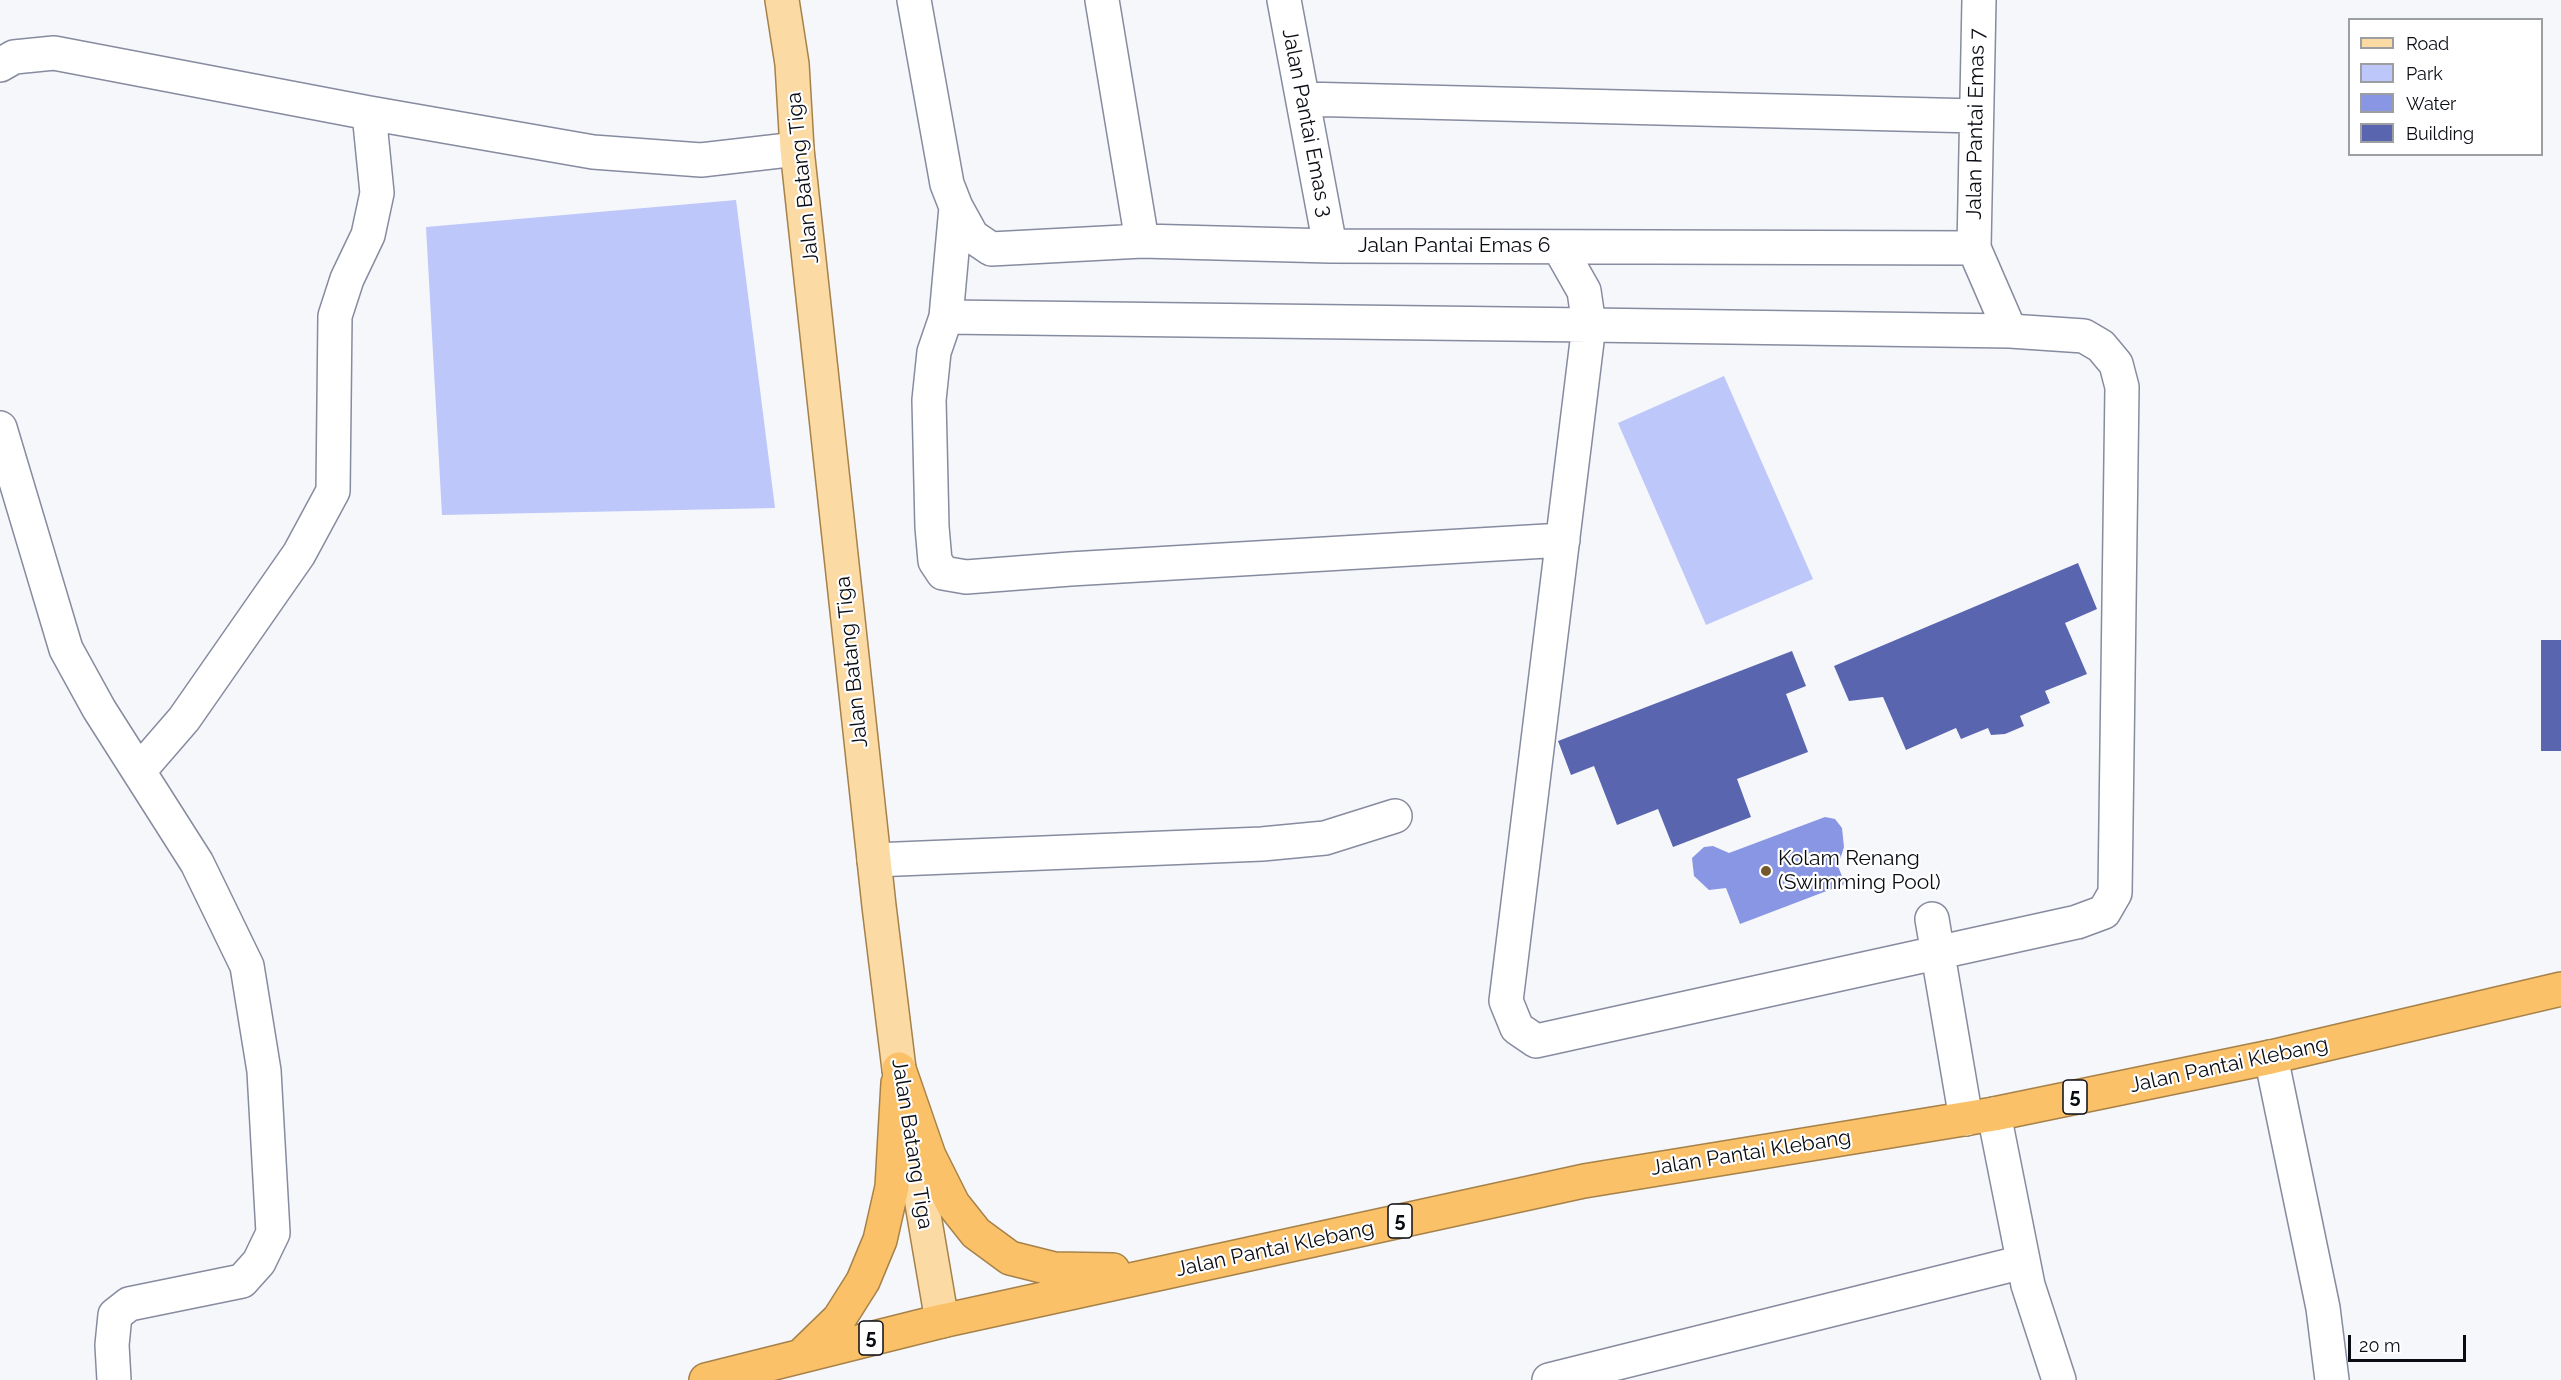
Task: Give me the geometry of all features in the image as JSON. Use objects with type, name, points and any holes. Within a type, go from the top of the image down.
[{"type":"highway","name":"Jalan Pantai Klebang","points":[[942,1321],[1584,1181],[1980,1116],[2271,1057],[2561,988]]},
{"type":"highway","points":[[899,1069],[930,1156],[953,1204],[976,1233],[1010,1258],[1054,1269],[1098,1271],[1217,1262]]},
{"type":"highway","points":[[794,1358],[839,1319],[863,1281],[880,1240],[892,1187],[899,1069]]},
{"type":"highway","name":"5","points":[[706,1380],[942,1321]]},
{"type":"main road","name":"Jalan Batang Tiga","points":[[782,0],[792,64],[797,149],[874,860],[899,1069],[942,1321]]},
{"type":"street","name":"Jalan Pantai Emas 6","points":[[914,0],[947,184],[956,207],[972,236],[991,249],[1142,241],[1330,246],[1974,248]]},
{"type":"street","points":[[1102,0],[1142,241]]},
{"type":"street","name":"Jalan Pantai Emas 3","points":[[1284,0],[1330,246]]},
{"type":"street","name":"Jalan Pantai Emas 7","points":[[1974,248],[1978,0]]},
{"type":"street","points":[[0,65],[14,57],[54,54],[369,114],[605,153],[701,160],[797,149]]},
{"type":"street","points":[[1303,99],[1976,116]]},
{"type":"street","points":[[139,771],[184,719],[298,554],[333,491],[335,316],[347,279],[368,234],[377,193],[369,114]]},
{"type":"street","points":[[956,207],[946,317],[934,352],[929,400],[932,527],[935,561],[943,573],[966,578],[1070,569],[1563,540]]},
{"type":"street","points":[[946,317],[1589,325],[2010,331],[2084,336],[2101,346],[2116,364],[2122,387],[2115,893],[2103,912],[2077,922],[1536,1041],[1517,1028],[1506,1001],[1589,325],[1584,291],[1559,247]]},
{"type":"street","points":[[1974,248],[2010,331]]},
{"type":"street","points":[[0,428],[66,649],[99,709],[197,863],[247,966],[264,1071],[273,1233],[259,1262],[242,1281],[129,1304],[115,1315],[112,1346],[114,1380]]},
{"type":"street","points":[[874,860],[1262,844],[1325,838],[1395,816]]},
{"type":"street","points":[[1932,919],[1980,1116],[2025,1274],[2059,1380]]},
{"type":"street","points":[[2271,1057],[2323,1308],[2332,1380]]},
{"type":"street","points":[[1549,1380],[2025,1274]]},
{"type":"green space","points":[[736,200],[775,508],[442,515],[426,227]]},
{"type":"green space","points":[[1724,376],[1813,579],[1706,625],[1618,423]]},
{"type":"water","name":"Kolam Renang (Swimming Pool)","points":[[1825,817],[1835,819],[1842,828],[1844,847],[1838,866],[1845,884],[1740,924],[1726,888],[1709,890],[1694,876],[1692,858],[1704,847],[1713,846],[1729,853]]},
{"type":"building","points":[[2078,563],[2097,609],[2065,623],[2087,674],[2045,691],[2050,703],[2020,716],[2024,726],[2005,734],[1991,735],[1988,728],[1961,739],[1956,728],[1906,750],[1883,697],[1849,701],[1834,666]]},
{"type":"building","points":[[2541,640],[2561,640],[2561,751],[2541,751]]},
{"type":"building","points":[[1792,651],[1806,686],[1786,694],[1808,752],[1737,779],[1751,817],[1673,847],[1658,809],[1617,825],[1594,766],[1571,775],[1558,741]]},
{"type":"place","name":"Kolam Renang (Swimming Pool)","points":[[1766,871]]}]
